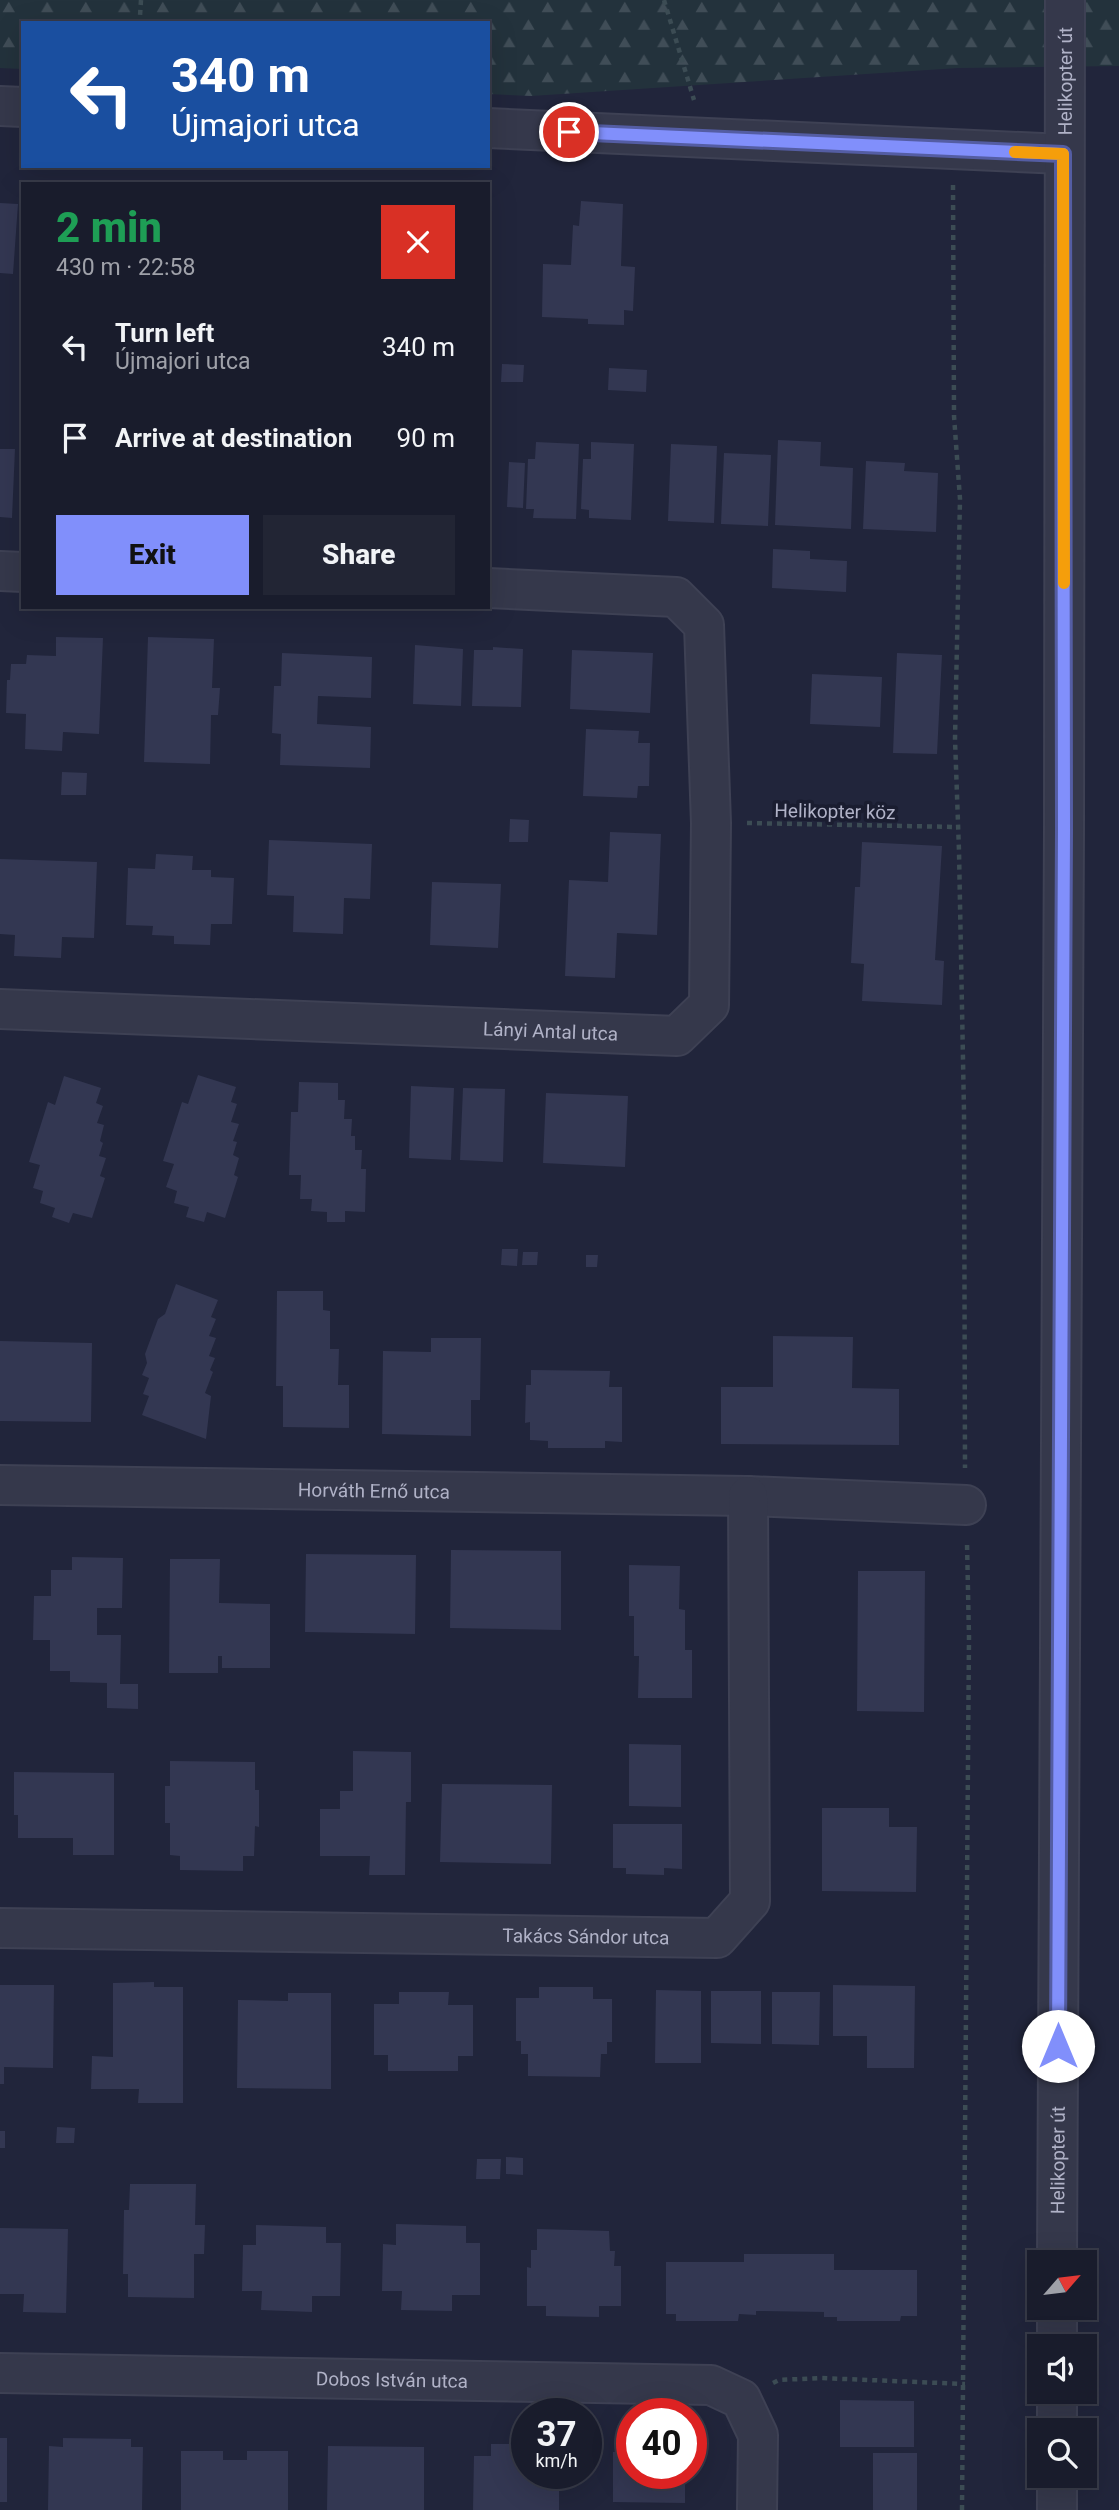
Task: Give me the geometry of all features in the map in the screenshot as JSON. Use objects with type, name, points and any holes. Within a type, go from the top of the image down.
[{"type":"street","name":"Helikopter út","points":[[1057,2250],[1065,0]]},
{"type":"street","points":[[0,106],[21,107]]},
{"type":"street","points":[[490,128],[1063,154]]},
{"type":"street","points":[[0,571],[21,572]]},
{"type":"street","name":"Lányi Antal utca","points":[[0,1009],[677,1036],[709,1005],[711,822],[704,625],[676,597],[490,588]]},
{"type":"street","name":"Horváth Ernő utca","points":[[0,1485],[748,1496],[966,1504]]},
{"type":"street","name":"Takács Sándor utca","points":[[0,1927],[717,1938],[750,1900],[748,1496]]},
{"type":"street","name":"Dobos István utca","points":[[0,2373],[711,2385],[741,2399]]},
{"type":"street","points":[[741,2399],[758,2435],[757,2510]]},
{"type":"street","points":[[1057,2488],[1057,2510]]},
{"type":"path","points":[[141,0],[139,16],[141,21]]},
{"type":"path","points":[[664,0],[705,138]]},
{"type":"path","points":[[953,149],[954,416],[960,499],[955,739],[964,1125],[969,1651],[962,2510]]},
{"type":"path","name":"Helikopter köz","points":[[711,822],[958,827]]},
{"type":"path","points":[[741,2399],[779,2380],[821,2378],[965,2384]]},
{"type":"green space","points":[[0,0],[1119,0],[1119,66],[958,68],[531,96],[490,94],[490,21],[21,21],[21,69],[0,68]]},
{"type":"building","points":[[581,201],[623,204],[621,266],[635,267],[633,311],[624,310],[624,325],[588,324],[588,319],[542,317],[543,264],[571,265],[573,225],[579,226]]},
{"type":"building","points":[[0,203],[18,204],[13,274],[0,273]]},
{"type":"building","points":[[502,364],[524,365],[523,382],[501,382]]},
{"type":"building","points":[[609,368],[647,370],[646,392],[608,390]]},
{"type":"building","points":[[778,440],[821,442],[820,466],[853,468],[851,529],[775,525]]},
{"type":"building","points":[[536,442],[579,444],[576,519],[533,518],[534,509],[526,509],[528,459],[535,459]]},
{"type":"building","points":[[591,442],[634,444],[631,520],[589,518],[589,510],[581,509],[583,459],[591,459]]},
{"type":"building","points":[[671,444],[717,446],[714,523],[668,521]]},
{"type":"building","points":[[0,449],[15,449],[12,518],[0,517]]},
{"type":"building","points":[[724,453],[771,455],[768,526],[721,524]]},
{"type":"building","points":[[866,461],[905,463],[904,471],[938,473],[936,532],[863,529]]},
{"type":"building","points":[[509,462],[525,463],[523,508],[507,507]]},
{"type":"building","points":[[773,549],[810,551],[810,559],[847,561],[846,592],[772,588]]},
{"type":"building","points":[[56,637],[103,638],[99,734],[63,732],[62,751],[25,749],[26,714],[6,713],[7,680],[10,680],[11,664],[26,664],[27,655],[56,656]]},
{"type":"building","points":[[148,637],[214,639],[212,688],[220,688],[218,715],[211,715],[210,764],[144,762]]},
{"type":"building","points":[[415,645],[463,649],[461,706],[413,704]]},
{"type":"building","points":[[493,647],[523,649],[521,707],[472,706],[474,650],[493,650]]},
{"type":"building","points":[[572,650],[653,653],[650,713],[570,709]]},
{"type":"building","points":[[282,653],[372,657],[371,698],[318,696],[317,724],[371,727],[370,768],[280,765],[281,734],[272,733],[274,686],[281,686]]},
{"type":"building","points":[[897,653],[942,655],[937,754],[893,753]]},
{"type":"building","points":[[812,674],[882,677],[880,727],[810,724]]},
{"type":"building","points":[[586,729],[639,731],[638,743],[650,743],[649,786],[638,786],[637,798],[583,796]]},
{"type":"building","points":[[62,772],[87,773],[86,795],[61,795]]},
{"type":"building","points":[[510,819],[529,820],[528,842],[509,842]]},
{"type":"building","points":[[610,832],[661,834],[657,935],[617,933],[615,978],[565,976],[569,880],[608,882]]},
{"type":"building","points":[[269,840],[372,844],[370,899],[344,898],[343,934],[293,932],[294,896],[267,895]]},
{"type":"building","points":[[862,842],[942,846],[935,960],[944,961],[942,1005],[862,1001],[864,964],[851,963],[855,887],[860,887]]},
{"type":"building","points":[[156,854],[193,856],[192,870],[211,870],[211,877],[234,878],[232,924],[211,924],[210,945],[174,944],[174,936],[152,935],[153,926],[126,925],[128,868],[155,869]]},
{"type":"building","points":[[0,859],[97,862],[94,938],[62,937],[61,958],[14,956],[15,935],[0,934]]},
{"type":"building","points":[[432,882],[501,884],[498,948],[430,945]]},
{"type":"building","points":[[198,1075],[236,1087],[231,1102],[237,1104],[231,1122],[239,1124],[233,1141],[237,1142],[233,1155],[239,1158],[234,1175],[238,1177],[225,1218],[207,1212],[204,1222],[186,1217],[189,1207],[174,1203],[177,1191],[166,1187],[174,1164],[163,1161],[182,1102],[188,1104]]},
{"type":"building","points":[[64,1076],[101,1088],[96,1103],[103,1106],[97,1123],[104,1125],[99,1156],[106,1158],[100,1176],[105,1178],[92,1218],[73,1213],[69,1223],[52,1217],[55,1208],[40,1203],[43,1191],[33,1188],[40,1165],[29,1162],[48,1102],[55,1105]]},
{"type":"building","points":[[299,1082],[338,1083],[338,1100],[345,1100],[344,1119],[352,1119],[351,1136],[355,1136],[355,1150],[362,1150],[361,1169],[366,1169],[365,1212],[345,1211],[345,1222],[327,1222],[327,1212],[311,1211],[312,1199],[300,1199],[301,1175],[289,1175],[291,1112],[298,1112]]},
{"type":"building","points":[[411,1086],[454,1088],[451,1160],[409,1158]]},
{"type":"building","points":[[463,1088],[505,1089],[503,1162],[460,1160]]},
{"type":"building","points":[[546,1093],[628,1096],[625,1167],[543,1163]]},
{"type":"building","points":[[502,1249],[518,1249],[517,1266],[501,1265]]},
{"type":"building","points":[[523,1252],[538,1252],[537,1265],[522,1265]]},
{"type":"building","points":[[586,1255],[598,1255],[597,1267],[586,1267]]},
{"type":"building","points":[[176,1284],[218,1300],[211,1317],[216,1319],[209,1336],[216,1338],[209,1356],[215,1358],[210,1370],[213,1372],[205,1393],[211,1396],[206,1439],[142,1415],[149,1396],[143,1394],[149,1378],[142,1375],[147,1363],[145,1354],[158,1319],[165,1314]]},
{"type":"building","points":[[277,1291],[323,1291],[323,1310],[330,1311],[330,1349],[339,1349],[338,1385],[349,1385],[349,1428],[283,1427],[283,1386],[276,1386]]},
{"type":"building","points":[[773,1336],[853,1337],[852,1388],[899,1389],[899,1445],[721,1444],[721,1387],[773,1387]]},
{"type":"building","points":[[431,1338],[481,1338],[480,1400],[471,1400],[471,1436],[382,1434],[383,1351],[431,1352]]},
{"type":"building","points":[[0,1341],[92,1343],[91,1422],[0,1421]]},
{"type":"building","points":[[531,1370],[610,1371],[609,1387],[622,1387],[622,1442],[605,1441],[605,1448],[548,1448],[548,1441],[530,1440],[530,1422],[525,1423],[526,1385],[531,1385]]},
{"type":"building","points":[[451,1550],[561,1551],[561,1630],[450,1628]]},
{"type":"building","points":[[306,1554],[416,1555],[415,1634],[305,1632]]},
{"type":"building","points":[[72,1557],[123,1558],[122,1608],[97,1608],[97,1635],[121,1635],[120,1684],[138,1684],[138,1709],[107,1708],[107,1683],[70,1682],[70,1671],[50,1671],[50,1640],[33,1640],[34,1596],[51,1596],[51,1570],[72,1570]]},
{"type":"building","points":[[170,1559],[220,1559],[219,1603],[270,1604],[270,1668],[222,1668],[222,1656],[218,1656],[218,1673],[169,1673]]},
{"type":"building","points":[[629,1565],[680,1566],[679,1609],[685,1610],[685,1650],[692,1650],[692,1698],[638,1698],[639,1656],[634,1656],[634,1616],[629,1616]]},
{"type":"building","points":[[858,1571],[925,1571],[924,1712],[857,1711]]},
{"type":"building","points":[[629,1744],[681,1745],[681,1807],[629,1806]]},
{"type":"building","points":[[353,1751],[411,1752],[411,1802],[406,1802],[405,1875],[369,1875],[370,1856],[320,1856],[320,1809],[340,1809],[340,1791],[353,1791]]},
{"type":"building","points":[[170,1761],[255,1762],[255,1790],[259,1790],[259,1827],[255,1826],[254,1856],[243,1856],[243,1871],[180,1870],[180,1856],[170,1855],[170,1823],[165,1823],[165,1786],[170,1786]]},
{"type":"building","points":[[14,1772],[114,1773],[114,1855],[73,1855],[73,1838],[18,1838],[18,1815],[14,1815]]},
{"type":"building","points":[[442,1784],[552,1785],[551,1864],[440,1862]]},
{"type":"building","points":[[822,1808],[889,1808],[889,1827],[917,1827],[916,1892],[822,1891]]},
{"type":"building","points":[[613,1824],[682,1824],[682,1869],[664,1868],[664,1875],[626,1874],[626,1868],[613,1868]]},
{"type":"building","points":[[154,1982],[154,1987],[183,1987],[183,2103],[138,2103],[139,2089],[91,2089],[92,2056],[113,2057],[113,1983]]},
{"type":"building","points":[[0,1985],[54,1985],[53,2068],[4,2067],[4,2084],[0,2084]]},
{"type":"building","points":[[833,1985],[915,1986],[914,2068],[867,2068],[867,2036],[833,2036]]},
{"type":"building","points":[[539,1987],[593,1987],[593,1999],[612,1999],[612,2042],[607,2042],[607,2054],[601,2054],[600,2077],[528,2076],[528,2054],[521,2054],[521,2041],[516,2041],[516,1998],[539,1998]]},
{"type":"building","points":[[656,1990],[701,1991],[701,2063],[655,2063]]},
{"type":"building","points":[[711,1991],[761,1991],[761,2044],[711,2043]]},
{"type":"building","points":[[399,1992],[449,1992],[448,2005],[473,2005],[473,2056],[458,2056],[458,2071],[388,2071],[388,2055],[374,2055],[374,2004],[399,2004]]},
{"type":"building","points":[[772,1992],[820,1992],[819,2045],[772,2044]]},
{"type":"building","points":[[288,1993],[331,1993],[331,2089],[237,2088],[238,2000],[288,2001]]},
{"type":"building","points":[[57,2127],[75,2128],[74,2143],[56,2143]]},
{"type":"building","points":[[0,2131],[5,2131],[5,2148],[0,2148]]},
{"type":"building","points":[[506,2157],[523,2158],[523,2175],[506,2174]]},
{"type":"building","points":[[477,2159],[501,2159],[500,2179],[476,2179]]},
{"type":"building","points":[[130,2184],[196,2184],[195,2225],[205,2225],[204,2254],[194,2254],[194,2298],[128,2297],[128,2274],[123,2274],[124,2210],[129,2210]]},
{"type":"building","points":[[396,2224],[466,2226],[466,2243],[480,2243],[480,2295],[452,2295],[452,2311],[401,2310],[402,2291],[382,2291],[383,2244],[396,2245]]},
{"type":"building","points":[[256,2225],[326,2227],[326,2243],[341,2243],[340,2296],[312,2296],[312,2312],[261,2310],[262,2291],[242,2291],[243,2245],[256,2245]]},
{"type":"building","points":[[0,2228],[68,2229],[66,2313],[23,2312],[24,2294],[0,2294]]},
{"type":"building","points":[[537,2229],[609,2231],[610,2251],[615,2251],[614,2266],[621,2266],[621,2306],[599,2306],[599,2317],[546,2316],[546,2306],[527,2306],[527,2267],[531,2268],[531,2250],[537,2250]]},
{"type":"building","points":[[744,2254],[834,2254],[834,2270],[917,2270],[917,2316],[901,2316],[900,2321],[837,2321],[837,2317],[824,2317],[824,2312],[756,2311],[756,2315],[739,2314],[738,2321],[676,2321],[676,2314],[666,2314],[666,2262],[744,2262]]},
{"type":"building","points":[[840,2400],[914,2401],[914,2447],[840,2447]]},
{"type":"building","points":[[0,2438],[7,2438],[7,2502],[0,2502]]},
{"type":"building","points":[[63,2438],[131,2439],[131,2447],[143,2447],[142,2510],[48,2510],[49,2446],[63,2447]]},
{"type":"building","points":[[491,2444],[511,2444],[511,2489],[559,2489],[559,2510],[473,2510],[474,2456],[491,2456]]},
{"type":"building","points":[[328,2446],[424,2447],[424,2510],[327,2510]]},
{"type":"building","points":[[181,2451],[223,2451],[223,2460],[247,2460],[247,2451],[288,2451],[288,2510],[181,2510]]},
{"type":"building","points":[[613,2452],[616,2452],[616,2489],[685,2489],[685,2503],[613,2502]]},
{"type":"building","points":[[873,2453],[917,2453],[917,2510],[873,2510]]},
{"type":"slow traffic","points":[[1015,152],[1063,154],[1064,583]]},
{"type":"route","points":[[569,132],[1063,154],[1064,829],[1058,2046]]}]
